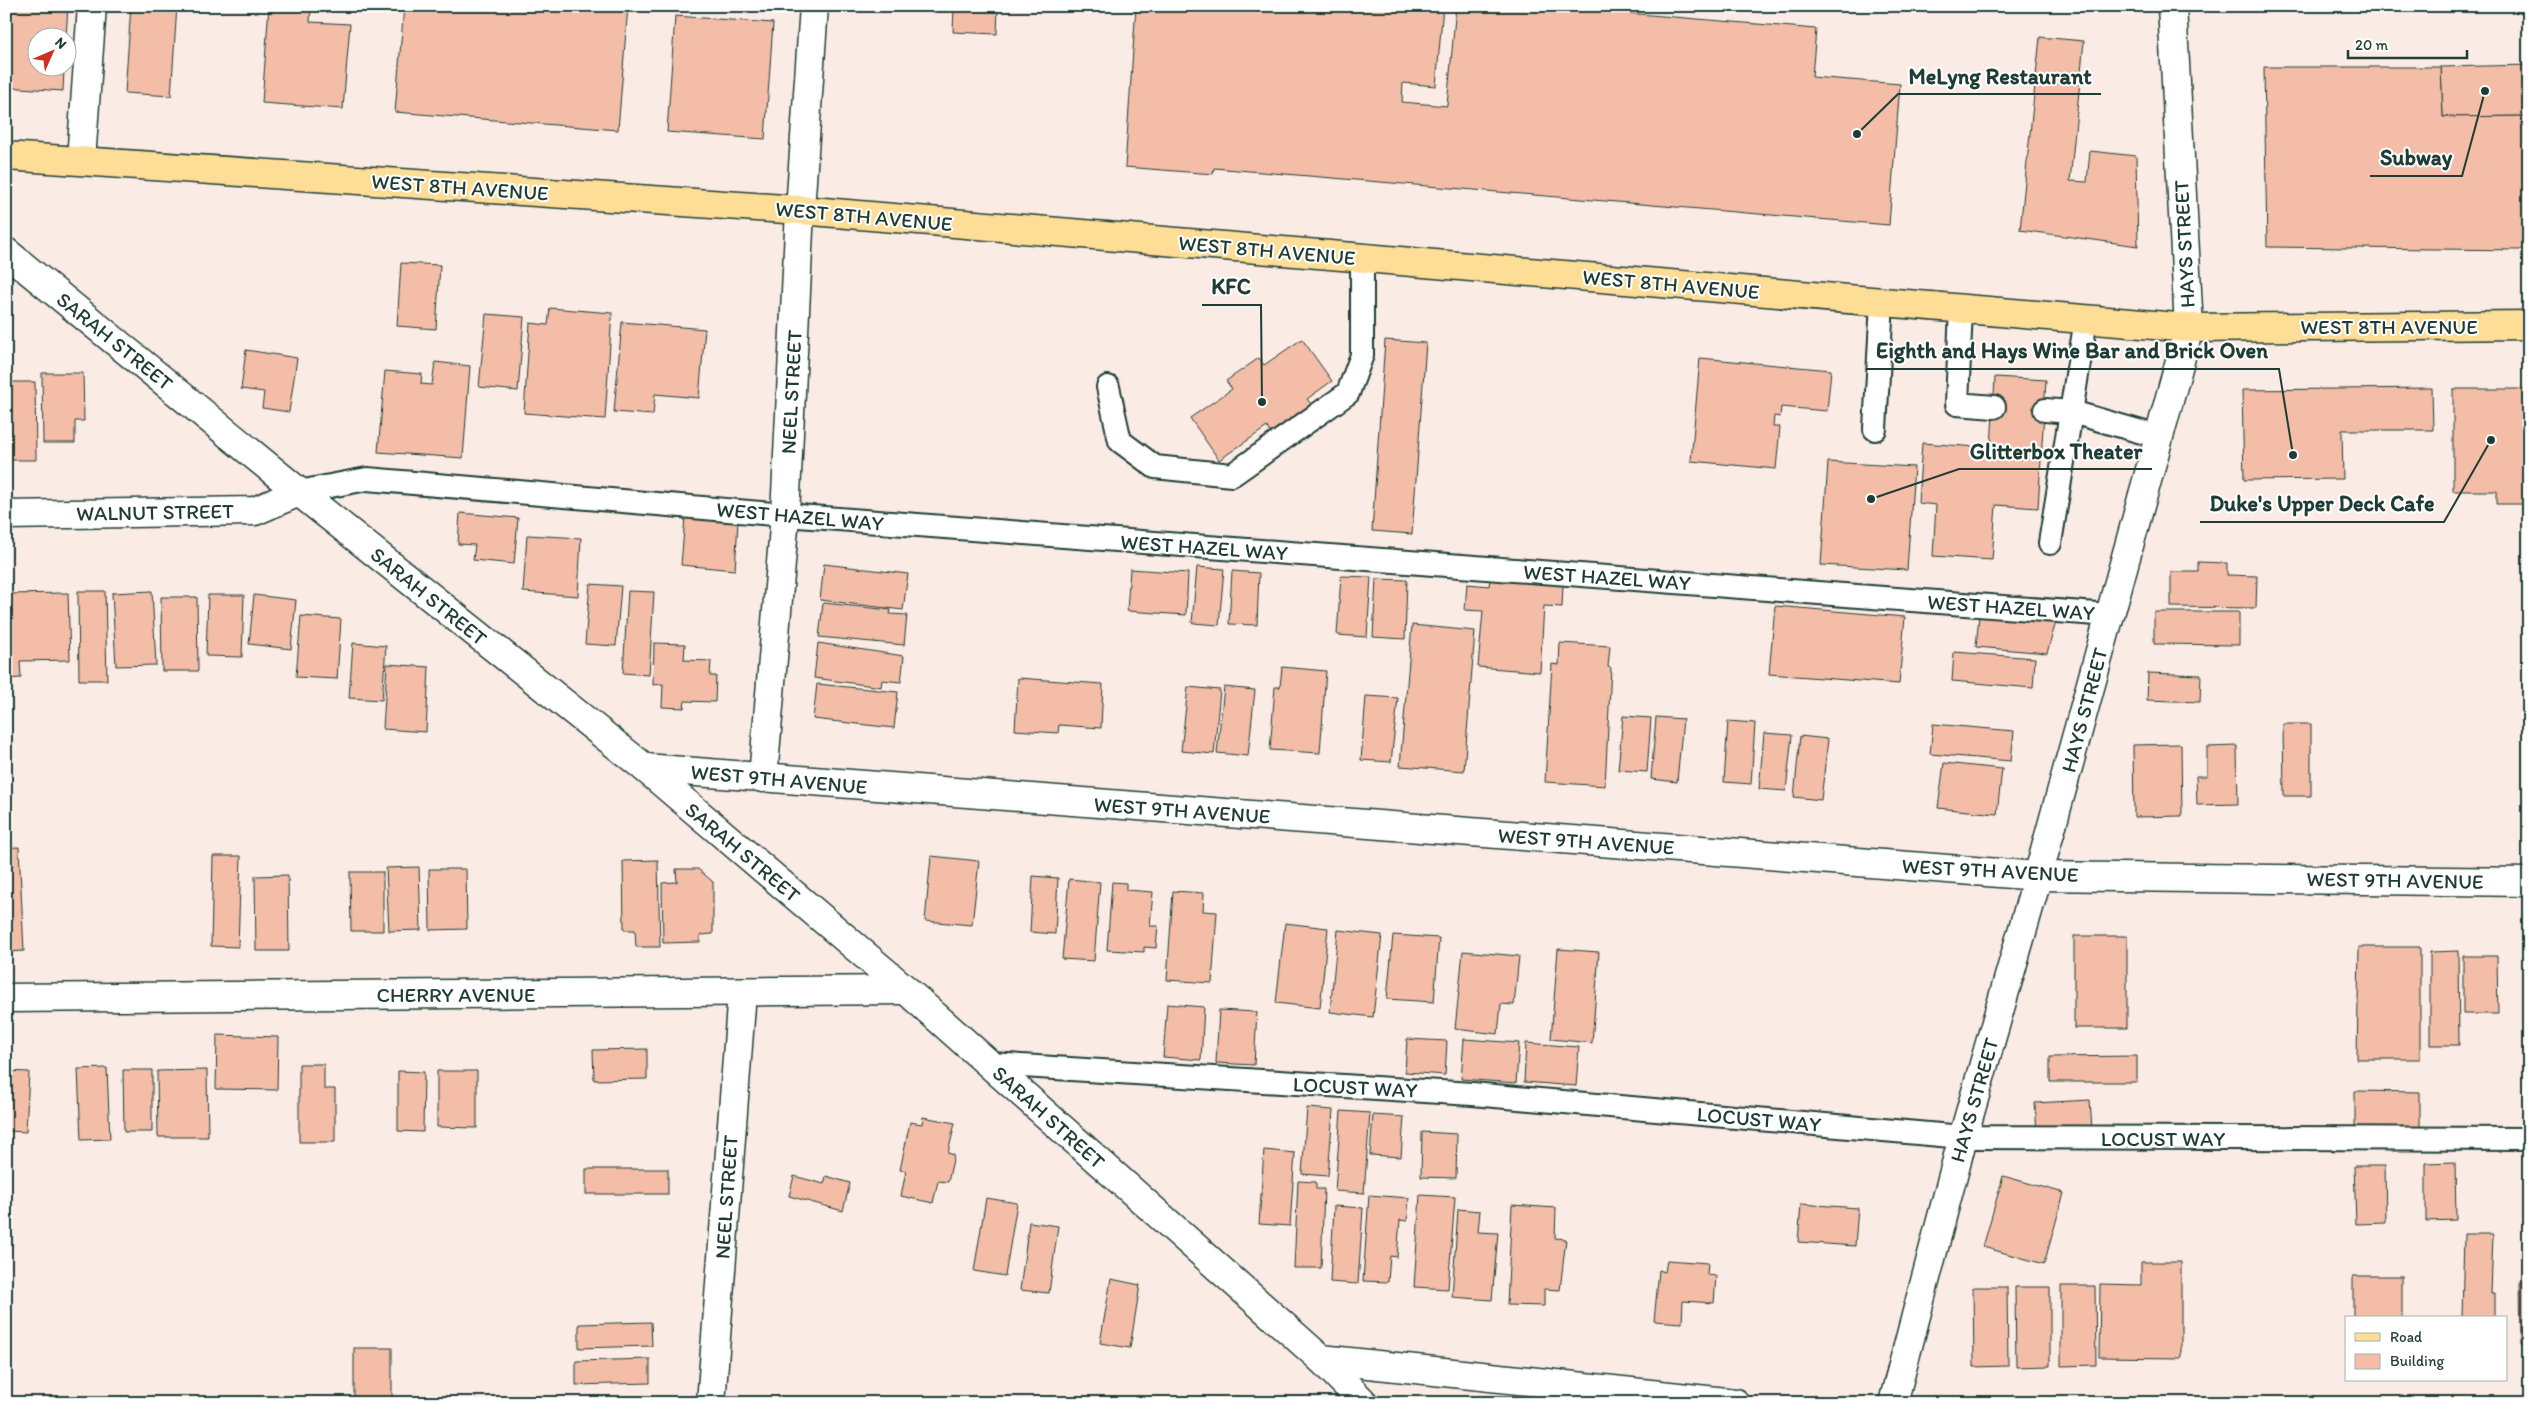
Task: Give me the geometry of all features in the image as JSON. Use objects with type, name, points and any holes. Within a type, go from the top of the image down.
[{"type":"main road","name":"WEST 8TH AVENUE","points":[[6,156],[800,210],[2189,328],[2529,325]]},
{"type":"street","points":[[81,160],[92,6]]},
{"type":"street","name":"NEEL STREET","points":[[763,778],[785,515],[800,210],[814,6]]},
{"type":"street","name":"HAYS STREET","points":[[1893,1403],[1963,1137],[2038,876],[2189,328],[2172,6]]},
{"type":"street","name":"SARAH STREET","points":[[6,252],[299,492],[645,768],[991,1064],[1321,1359],[1364,1403]]},
{"type":"street","name":"WALNUT STREET","points":[[6,515],[255,511],[299,492]]},
{"type":"street","name":"WEST 9TH AVENUE","points":[[645,768],[2038,876],[2529,882]]},
{"type":"street","name":"CHERRY AVENUE","points":[[6,998],[906,990]]},
{"type":"street","name":"NEEL STREET","points":[[711,1403],[742,992]]},
{"type":"street","points":[[1321,1359],[1735,1403]]},
{"type":"lane","points":[[1108,387],[1120,441],[1155,467],[1232,475],[1348,393],[1362,355],[1362,258]]},
{"type":"lane","points":[[1875,429],[1882,302]]},
{"type":"lane","points":[[1961,308],[1957,404],[1994,407]]},
{"type":"lane","points":[[2050,543],[2086,319]]},
{"type":"lane","points":[[2045,410],[2072,412],[2159,437]]},
{"type":"lane","name":"WEST HAZEL WAY","points":[[299,492],[367,479],[785,515],[2110,615]]},
{"type":"lane","name":"LOCUST WAY","points":[[991,1064],[1472,1094],[1963,1137],[2529,1139]]},
{"type":"building","points":[[6,6],[68,6],[67,28],[28,28],[28,78],[64,78],[63,91],[6,87]]},
{"type":"building","points":[[131,6],[177,6],[171,96],[125,93]]},
{"type":"building","points":[[269,6],[311,6],[310,22],[350,24],[343,109],[262,103]]},
{"type":"building","points":[[404,6],[628,6],[618,130],[395,112]]},
{"type":"building","points":[[954,6],[998,6],[997,34],[953,32]]},
{"type":"building","points":[[1136,6],[1443,6],[1436,86],[1403,83],[1402,102],[1447,106],[1456,6],[1544,6],[1816,29],[1812,77],[1900,84],[1889,225],[1214,168],[1213,174],[1125,167]]},
{"type":"building","points":[[675,16],[773,23],[765,139],[667,132]]},
{"type":"building","points":[[2040,37],[2084,41],[2070,181],[2087,182],[2090,151],[2136,156],[2138,246],[2020,230]]},
{"type":"building","points":[[2529,65],[2529,116],[2443,117],[2441,67]]},
{"type":"building","points":[[2264,67],[2441,67],[2443,117],[2529,116],[2529,241],[2520,250],[2267,247]]},
{"type":"building","points":[[401,263],[440,265],[436,329],[397,326]]},
{"type":"building","points":[[550,308],[612,313],[605,419],[524,413],[530,323],[548,325]]},
{"type":"building","points":[[486,314],[524,317],[518,391],[479,387]]},
{"type":"building","points":[[622,322],[705,329],[699,398],[655,394],[653,415],[614,412]]},
{"type":"building","points":[[1302,339],[1332,381],[1307,399],[1311,404],[1270,433],[1267,427],[1219,460],[1190,418],[1232,389],[1226,381],[1259,358],[1264,365]]},
{"type":"building","points":[[1385,340],[1426,343],[1412,534],[1372,531]]},
{"type":"building","points":[[246,350],[297,358],[289,412],[262,408],[264,392],[241,389]]},
{"type":"building","points":[[1700,358],[1831,370],[1827,411],[1781,407],[1780,417],[1774,416],[1773,427],[1780,427],[1776,469],[1691,461]]},
{"type":"building","points":[[435,362],[470,366],[463,458],[378,452],[385,371],[422,374],[421,384],[432,385]]},
{"type":"building","points":[[42,373],[83,373],[84,421],[75,421],[75,443],[43,443]]},
{"type":"building","points":[[1995,377],[2046,380],[2038,508],[1996,505],[1992,560],[1933,556],[1936,505],[1918,503],[1922,443],[1991,448]]},
{"type":"building","points":[[6,382],[35,382],[36,460],[6,460]]},
{"type":"building","points":[[2432,388],[2433,430],[2342,430],[2343,479],[2244,480],[2242,390]]},
{"type":"building","points":[[2453,389],[2529,389],[2529,504],[2497,504],[2497,491],[2453,491]]},
{"type":"building","points":[[1828,462],[1914,467],[1907,570],[1821,565]]},
{"type":"building","points":[[460,513],[518,518],[514,564],[473,560],[475,545],[458,544]]},
{"type":"building","points":[[685,517],[738,522],[735,570],[681,565]]},
{"type":"building","points":[[527,535],[581,538],[578,596],[523,592]]},
{"type":"building","points":[[2198,562],[2227,563],[2227,575],[2257,576],[2256,608],[2171,607],[2171,572],[2198,572]]},
{"type":"building","points":[[824,564],[908,574],[903,610],[820,600]]},
{"type":"building","points":[[1197,567],[1224,569],[1219,625],[1192,623]]},
{"type":"building","points":[[1130,569],[1188,573],[1186,615],[1127,611]]},
{"type":"building","points":[[1232,571],[1259,573],[1257,625],[1229,624]]},
{"type":"building","points":[[1341,576],[1371,577],[1367,637],[1337,635]]},
{"type":"building","points":[[1376,579],[1407,580],[1405,639],[1373,637]]},
{"type":"building","points":[[1490,579],[1563,585],[1562,607],[1544,606],[1540,672],[1478,667],[1483,611],[1465,610],[1467,584],[1489,586]]},
{"type":"building","points":[[590,584],[621,586],[616,646],[585,644]]},
{"type":"building","points":[[78,591],[105,591],[107,680],[79,680]]},
{"type":"building","points":[[152,591],[156,665],[116,666],[112,593]]},
{"type":"building","points":[[628,591],[654,592],[649,675],[623,673]]},
{"type":"building","points":[[68,593],[70,660],[20,661],[21,678],[6,679],[6,594]]},
{"type":"building","points":[[208,595],[244,595],[242,657],[206,656]]},
{"type":"building","points":[[254,595],[296,600],[291,649],[249,644]]},
{"type":"building","points":[[161,597],[197,597],[198,671],[162,671]]},
{"type":"building","points":[[823,603],[891,610],[890,614],[907,615],[904,645],[819,637]]},
{"type":"building","points":[[1775,606],[1905,617],[1899,684],[1769,674]]},
{"type":"building","points":[[2154,612],[2239,612],[2239,645],[2154,644]]},
{"type":"building","points":[[301,616],[341,619],[337,679],[296,677]]},
{"type":"building","points":[[1979,616],[2056,622],[2047,653],[1976,647]]},
{"type":"building","points":[[1412,625],[1475,631],[1464,771],[1400,766]]},
{"type":"building","points":[[353,643],[386,646],[382,700],[349,698]]},
{"type":"building","points":[[654,643],[685,644],[684,660],[711,661],[710,676],[716,676],[715,702],[685,701],[684,708],[662,707],[663,684],[653,685]]},
{"type":"building","points":[[818,643],[904,656],[901,682],[882,680],[881,687],[814,678]]},
{"type":"building","points":[[1560,643],[1610,646],[1608,667],[1611,668],[1605,786],[1545,782],[1552,664],[1559,665]]},
{"type":"building","points":[[1954,652],[2035,658],[2033,688],[1952,681]]},
{"type":"building","points":[[387,664],[429,667],[426,732],[383,729]]},
{"type":"building","points":[[1282,667],[1326,671],[1320,753],[1270,750],[1275,687],[1280,687]]},
{"type":"building","points":[[2148,673],[2201,675],[2200,702],[2147,700]]},
{"type":"building","points":[[1018,678],[1103,684],[1101,728],[1059,725],[1058,733],[1015,730]]},
{"type":"building","points":[[817,684],[898,692],[894,728],[813,719]]},
{"type":"building","points":[[1188,687],[1220,690],[1214,754],[1181,751]]},
{"type":"building","points":[[1224,687],[1255,690],[1248,756],[1217,753]]},
{"type":"building","points":[[1366,696],[1398,698],[1391,762],[1361,760]]},
{"type":"building","points":[[1623,716],[1651,718],[1647,772],[1618,770]]},
{"type":"building","points":[[1656,717],[1683,719],[1677,782],[1651,779]]},
{"type":"building","points":[[1728,721],[1755,723],[1751,784],[1724,782]]},
{"type":"building","points":[[1933,724],[2014,731],[2011,761],[1930,754]]},
{"type":"building","points":[[2283,724],[2311,724],[2311,796],[2284,796]]},
{"type":"building","points":[[1764,733],[1792,735],[1786,791],[1759,789]]},
{"type":"building","points":[[1800,736],[1828,739],[1821,800],[1794,797]]},
{"type":"building","points":[[2181,744],[2182,816],[2134,817],[2133,745]]},
{"type":"building","points":[[2237,746],[2238,804],[2197,805],[2196,776],[2207,776],[2207,747]]},
{"type":"building","points":[[1944,763],[2002,769],[1997,814],[1938,808]]},
{"type":"building","points":[[19,847],[24,951],[6,952],[6,848]]},
{"type":"building","points":[[213,856],[241,856],[238,947],[211,946]]},
{"type":"building","points":[[931,856],[979,861],[972,925],[925,921]]},
{"type":"building","points":[[658,860],[660,947],[636,947],[635,930],[624,930],[623,861]]},
{"type":"building","points":[[419,867],[421,930],[389,931],[386,868]]},
{"type":"building","points":[[429,869],[466,869],[467,929],[430,930]]},
{"type":"building","points":[[676,869],[698,869],[713,882],[713,934],[700,935],[700,942],[663,943],[662,883],[677,882]]},
{"type":"building","points":[[350,872],[383,872],[383,931],[351,931]]},
{"type":"building","points":[[288,875],[289,951],[256,951],[255,876]]},
{"type":"building","points":[[1033,876],[1058,878],[1055,934],[1030,932]]},
{"type":"building","points":[[1069,879],[1100,882],[1094,961],[1062,959]]},
{"type":"building","points":[[1112,882],[1126,883],[1126,890],[1153,892],[1150,926],[1158,926],[1156,948],[1144,947],[1144,952],[1107,950]]},
{"type":"building","points":[[1173,891],[1204,893],[1203,911],[1217,912],[1212,983],[1167,980]]},
{"type":"building","points":[[1285,923],[1328,928],[1320,1008],[1276,1003]]},
{"type":"building","points":[[1338,930],[1382,935],[1373,1017],[1330,1012]]},
{"type":"building","points":[[1393,935],[1439,938],[1434,1002],[1387,999]]},
{"type":"building","points":[[2074,936],[2127,936],[2127,1028],[2074,1028]]},
{"type":"building","points":[[2359,947],[2420,947],[2420,1059],[2357,1059]]},
{"type":"building","points":[[1558,949],[1599,952],[1592,1043],[1551,1039]]},
{"type":"building","points":[[1463,951],[1519,956],[1514,1005],[1501,1004],[1498,1034],[1455,1029]]},
{"type":"building","points":[[2458,951],[2459,1045],[2430,1045],[2430,952]]},
{"type":"building","points":[[2463,956],[2497,956],[2498,1014],[2463,1014]]},
{"type":"building","points":[[1167,1004],[1204,1007],[1201,1060],[1163,1057]]},
{"type":"building","points":[[1219,1010],[1257,1012],[1254,1065],[1216,1063]]},
{"type":"building","points":[[217,1035],[278,1037],[277,1090],[216,1089]]},
{"type":"building","points":[[1407,1039],[1447,1041],[1445,1075],[1405,1072]]},
{"type":"building","points":[[1464,1039],[1519,1043],[1516,1083],[1461,1079]]},
{"type":"building","points":[[1526,1043],[1579,1047],[1576,1086],[1524,1082]]},
{"type":"building","points":[[647,1049],[647,1079],[594,1080],[593,1050]]},
{"type":"building","points":[[2137,1056],[2137,1082],[2050,1082],[2050,1057]]},
{"type":"building","points":[[299,1064],[324,1064],[324,1089],[335,1089],[335,1142],[299,1142]]},
{"type":"building","points":[[107,1068],[110,1139],[81,1140],[78,1069]]},
{"type":"building","points":[[123,1070],[152,1070],[152,1132],[124,1132]]},
{"type":"building","points":[[207,1070],[208,1137],[158,1137],[157,1071]]},
{"type":"building","points":[[6,1071],[29,1072],[26,1132],[6,1131]]},
{"type":"building","points":[[398,1071],[424,1072],[423,1132],[398,1131]]},
{"type":"building","points":[[437,1071],[477,1071],[477,1128],[437,1127]]},
{"type":"building","points":[[2355,1091],[2420,1092],[2420,1131],[2355,1130]]},
{"type":"building","points":[[2090,1100],[2092,1130],[2037,1133],[2035,1103]]},
{"type":"building","points":[[1307,1108],[1333,1110],[1328,1176],[1302,1174]]},
{"type":"building","points":[[1341,1111],[1370,1113],[1364,1193],[1335,1191]]},
{"type":"building","points":[[1373,1115],[1404,1117],[1401,1157],[1370,1155]]},
{"type":"building","points":[[923,1117],[955,1123],[948,1153],[954,1155],[948,1182],[938,1181],[933,1203],[901,1196],[906,1171],[900,1170],[910,1122],[922,1124]]},
{"type":"building","points":[[1422,1132],[1457,1134],[1456,1178],[1421,1177]]},
{"type":"building","points":[[1264,1150],[1295,1153],[1290,1226],[1259,1224]]},
{"type":"building","points":[[2455,1162],[2456,1220],[2426,1221],[2426,1163]]},
{"type":"building","points":[[2354,1166],[2385,1166],[2386,1223],[2356,1224]]},
{"type":"building","points":[[586,1169],[668,1169],[668,1194],[586,1194]]},
{"type":"building","points":[[794,1176],[824,1184],[826,1176],[850,1183],[843,1211],[789,1196]]},
{"type":"building","points":[[2003,1176],[2064,1193],[2044,1264],[1983,1247]]},
{"type":"building","points":[[1298,1181],[1316,1182],[1316,1189],[1324,1189],[1321,1268],[1294,1268]]},
{"type":"building","points":[[1369,1195],[1409,1198],[1407,1221],[1400,1220],[1397,1257],[1390,1256],[1388,1282],[1363,1281]]},
{"type":"building","points":[[1420,1195],[1455,1197],[1448,1289],[1414,1287]]},
{"type":"building","points":[[986,1198],[1017,1203],[1005,1276],[974,1271]]},
{"type":"building","points":[[1801,1204],[1858,1208],[1855,1246],[1798,1242]]},
{"type":"building","points":[[1512,1205],[1556,1208],[1555,1238],[1566,1239],[1560,1290],[1544,1289],[1544,1306],[1507,1305]]},
{"type":"building","points":[[1334,1206],[1363,1208],[1358,1284],[1330,1282]]},
{"type":"building","points":[[1458,1209],[1480,1211],[1478,1232],[1498,1233],[1492,1300],[1452,1297]]},
{"type":"building","points":[[1029,1222],[1058,1226],[1049,1293],[1020,1290]]},
{"type":"building","points":[[2464,1234],[2493,1234],[2491,1294],[2495,1294],[2495,1316],[2462,1316]]},
{"type":"building","points":[[1667,1260],[1708,1263],[1707,1275],[1716,1276],[1714,1303],[1683,1301],[1682,1323],[1654,1321],[1659,1270],[1665,1272]]},
{"type":"building","points":[[2141,1262],[2181,1262],[2181,1358],[2099,1357],[2100,1284],[2141,1285]]},
{"type":"building","points":[[2353,1276],[2402,1276],[2402,1316],[2353,1316]]},
{"type":"building","points":[[1111,1279],[1140,1285],[1130,1348],[1100,1343]]},
{"type":"building","points":[[2520,1281],[2529,1281],[2529,1344],[2521,1344]]},
{"type":"building","points":[[2061,1286],[2095,1286],[2096,1365],[2061,1366]]},
{"type":"building","points":[[1973,1287],[2007,1287],[2008,1366],[1974,1367]]},
{"type":"building","points":[[2015,1287],[2050,1287],[2050,1366],[2016,1367]]},
{"type":"building","points":[[651,1322],[652,1346],[579,1348],[579,1324]]},
{"type":"building","points":[[354,1348],[392,1348],[392,1403],[354,1403]]},
{"type":"building","points":[[650,1359],[650,1383],[576,1385],[576,1361]]},
{"type":"building","points":[[1227,1400],[1244,1403],[1227,1403]]},
{"type":"building","points":[[574,1402],[645,1402],[645,1403]]},
{"type":"place","name":"Subway","points":[[2485,91]]},
{"type":"place","name":"MeLyng Restaurant","points":[[1857,134]]},
{"type":"place","name":"KFC","points":[[1262,402]]},
{"type":"place","name":"Duke's Upper Deck Cafe","points":[[2491,440]]},
{"type":"place","name":"Eighth and Hays Wine Bar and Brick Oven","points":[[2293,455]]},
{"type":"place","name":"Glitterbox Theater","points":[[1871,499]]}]
